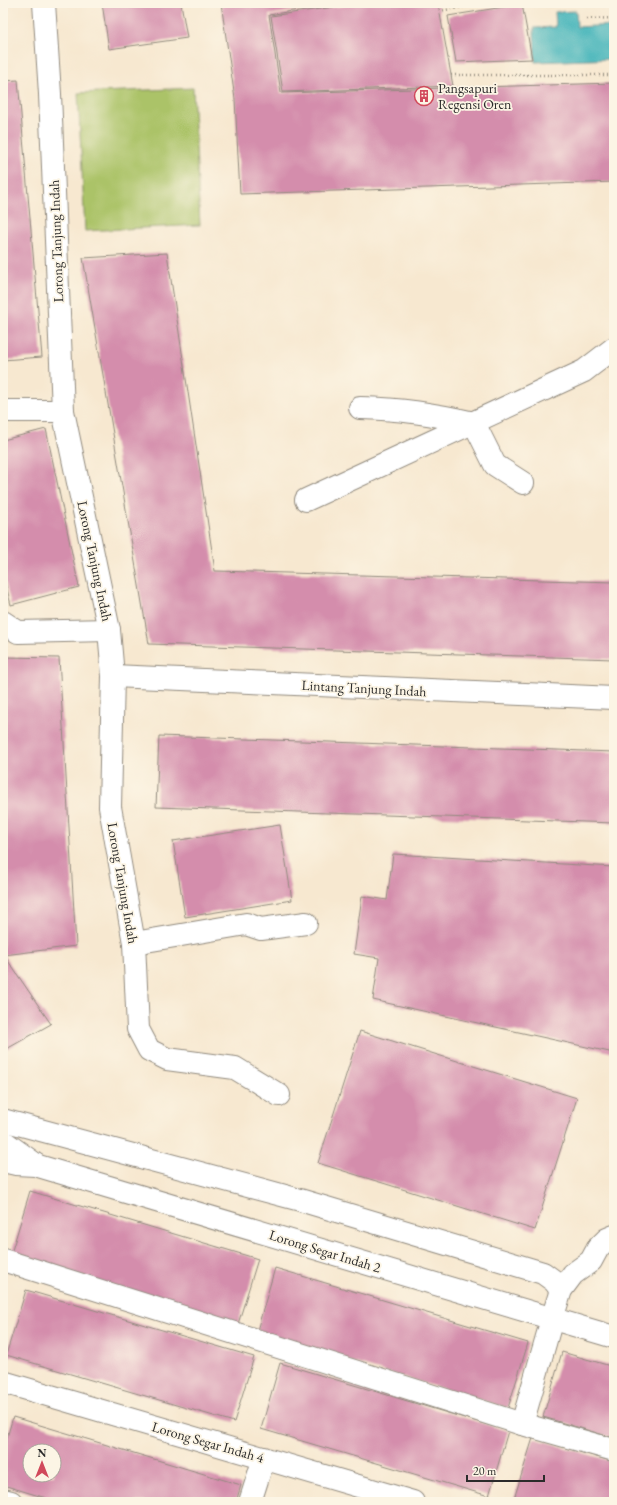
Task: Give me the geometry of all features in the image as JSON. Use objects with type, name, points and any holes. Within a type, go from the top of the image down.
[{"type":"street","name":"Lorong Tanjung Indah","points":[[44,3],[50,94],[63,411],[109,630],[113,676],[110,807],[134,943],[138,1029],[149,1050],[167,1059],[235,1068],[279,1095]]},
{"type":"street","points":[[306,500],[584,371],[614,348]]},
{"type":"street","points":[[360,408],[427,412],[474,423]]},
{"type":"street","points":[[3,412],[63,411]]},
{"type":"street","points":[[474,423],[494,465],[523,483]]},
{"type":"street","points":[[3,622],[18,632],[109,630]]},
{"type":"street","name":"Lintang Tanjung Indah","points":[[113,676],[614,698]]},
{"type":"street","points":[[134,943],[246,924],[260,929],[306,923]]},
{"type":"street","points":[[3,1120],[300,1200],[542,1273],[554,1281],[561,1290]]},
{"type":"street","points":[[3,1141],[36,1165]]},
{"type":"street","points":[[3,1161],[16,1164],[36,1165]]},
{"type":"street","name":"Lorong Segar Indah 2","points":[[36,1165],[614,1337]]},
{"type":"street","points":[[522,1424],[561,1290],[573,1274],[591,1261],[598,1248],[607,1239],[614,1236]]},
{"type":"street","points":[[3,1260],[522,1424],[614,1450]]},
{"type":"street","name":"Lorong Segar Indah 4","points":[[3,1382],[413,1502]]},
{"type":"street","points":[[250,1502],[264,1458]]},
{"type":"street","points":[[3,1500],[11,1502]]},
{"type":"path","points":[[439,11],[487,3]]},
{"type":"path","points":[[587,19],[614,18]]},
{"type":"path","points":[[451,75],[614,75]]},
{"type":"green space","points":[[193,88],[200,225],[85,231],[78,93]]},
{"type":"water","points":[[576,11],[577,27],[614,25],[614,59],[535,62],[534,28],[556,27],[555,12]]},
{"type":"building","points":[[102,3],[181,3],[187,38],[109,49]]},
{"type":"building","name":"Pangsapuri Regensi Oren","points":[[221,3],[338,3],[269,15],[281,93],[614,83],[614,182],[240,194],[235,99]]},
{"type":"building","points":[[362,3],[438,3],[453,86],[283,92],[271,16]]},
{"type":"building","points":[[522,4],[532,59],[456,62],[448,16]]},
{"type":"building","points":[[18,80],[42,357],[3,360],[3,81]]},
{"type":"building","points":[[167,253],[215,571],[614,582],[614,659],[149,644],[83,258]]},
{"type":"building","points":[[46,429],[79,587],[11,605],[3,573],[3,440]]},
{"type":"building","points":[[3,657],[59,658],[76,946],[4,955],[51,1024],[3,1051]]},
{"type":"building","points":[[159,736],[614,752],[614,823],[156,807]]},
{"type":"building","points":[[280,825],[292,900],[185,917],[173,841]]},
{"type":"building","points":[[393,854],[614,867],[614,1053],[373,1000],[379,958],[354,954],[362,896],[387,900]]},
{"type":"building","points":[[360,1031],[577,1098],[535,1230],[318,1163]]},
{"type":"building","points":[[30,1191],[258,1259],[238,1324],[10,1257]]},
{"type":"building","points":[[275,1268],[528,1343],[508,1408],[256,1334]]},
{"type":"building","points":[[26,1290],[254,1357],[234,1422],[6,1355]]},
{"type":"building","points":[[562,1352],[614,1367],[614,1438],[543,1417]]},
{"type":"building","points":[[280,1363],[508,1431],[489,1496],[261,1429]]},
{"type":"building","points":[[13,1417],[241,1485],[236,1502],[59,1502],[3,1485],[3,1451]]},
{"type":"building","points":[[533,1438],[614,1462],[614,1502],[513,1502]]},
{"type":"place","name":"Pangsapuri Regensi Oren","points":[[424,96]]}]
